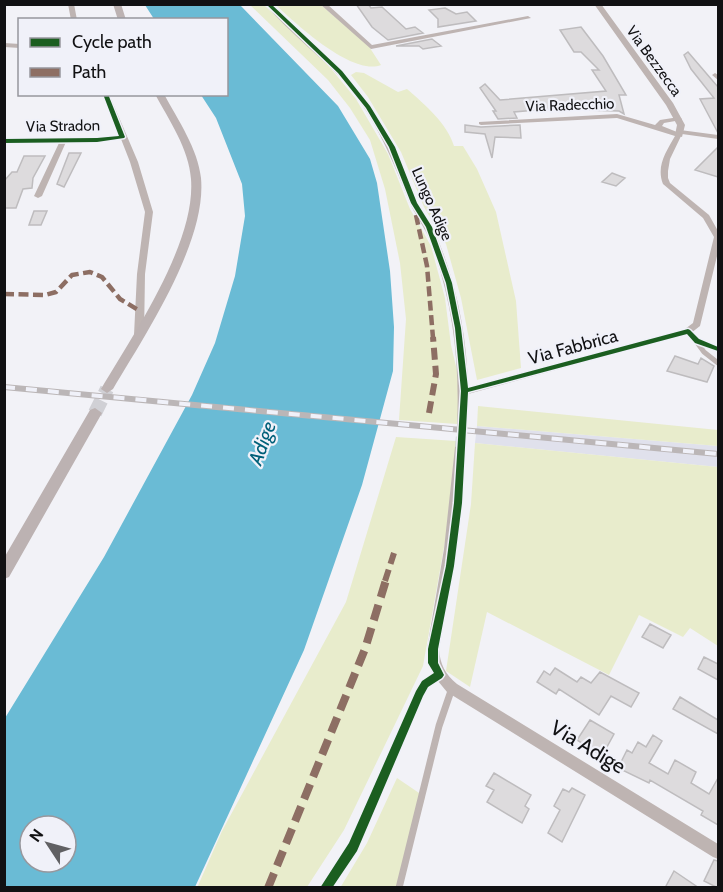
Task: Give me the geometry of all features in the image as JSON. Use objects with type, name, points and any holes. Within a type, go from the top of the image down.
[{"type":"main road","points":[[107,388],[139,334],[184,242],[196,193],[192,164],[181,135],[160,96]]},
{"type":"main road","points":[[4,573],[95,413]]},
{"type":"street","name":"Lungo Adige","points":[[268,4],[340,72],[368,107],[392,147],[414,203],[433,236],[449,284],[458,328],[465,391],[462,425]]},
{"type":"street","points":[[323,4],[371,47],[528,18]]},
{"type":"street","name":"Via Bezzecca","points":[[597,4],[679,119],[679,133]]},
{"type":"street","points":[[106,96],[134,162],[149,212],[141,274],[139,334]]},
{"type":"street","name":"Via Radecchio","points":[[481,123],[617,116],[679,133],[718,137]]},
{"type":"street","points":[[658,128],[662,122],[679,119]]},
{"type":"street","points":[[679,133],[663,168],[664,177],[668,184],[716,226],[718,243],[697,324],[688,331]]},
{"type":"street","name":"Via Stradon","points":[[4,141],[122,137]]},
{"type":"street","points":[[38,196],[64,140]]},
{"type":"street","name":"Via Fabbrica","points":[[465,391],[688,331]]},
{"type":"street","name":"Via Adige","points":[[460,447],[458,503],[450,566],[433,649],[434,663],[440,675],[452,688],[718,852]]},
{"type":"lane","points":[[688,331],[704,352],[718,363]]},
{"type":"lane","points":[[399,888],[439,726],[452,688]]},
{"type":"shaded area","points":[[477,426],[718,446],[718,467],[475,443]]},
{"type":"green space","points":[[250,5],[264,5],[328,65],[356,99],[388,154],[410,209],[431,246],[445,298],[451,345],[461,388],[457,424],[399,420],[406,319],[400,263],[385,189],[370,140],[350,108],[328,80]]},
{"type":"green space","points":[[276,5],[321,5],[368,45],[381,65],[369,66],[355,63],[340,56],[310,35]]},
{"type":"green space","points":[[356,72],[364,73],[398,92],[407,89],[441,122],[454,146],[463,146],[477,169],[496,212],[516,301],[521,368],[477,380],[461,298],[446,244],[424,207],[401,152],[368,97],[351,75]]},
{"type":"green space","points":[[478,406],[718,430],[718,446],[477,426]]},
{"type":"green space","points":[[396,437],[456,441],[446,536],[423,666],[344,830],[307,887],[197,888],[222,831],[346,602]]},
{"type":"green space","points":[[475,443],[718,467],[718,646],[690,628],[683,637],[639,615],[609,675],[487,612],[470,687],[446,671],[471,504]]},
{"type":"green space","points":[[397,778],[425,797],[398,887],[340,888],[367,843]]},
{"type":"water","name":"Adige","points":[[145,5],[240,5],[338,106],[370,159],[377,183],[390,271],[394,327],[393,371],[362,485],[304,650],[195,887],[5,887],[5,718],[104,557],[192,395],[215,343],[235,276],[245,216],[242,184],[216,118],[202,96],[228,96],[228,18],[153,18]]},
{"type":"building","points":[[356,4],[368,4],[371,8],[382,7],[406,29],[415,27],[423,33],[388,40],[372,27]]},
{"type":"building","points":[[445,8],[456,14],[467,12],[476,21],[438,27],[438,19],[429,10]]},
{"type":"building","points":[[581,27],[603,56],[626,95],[619,95],[624,114],[619,111],[584,110],[583,106],[514,112],[517,118],[498,119],[493,111],[496,111],[480,88],[485,84],[500,100],[606,91],[592,70],[599,70],[581,52],[574,52],[560,30]]},
{"type":"building","points":[[432,39],[441,46],[423,49],[419,46],[396,46]]},
{"type":"building","points":[[688,52],[718,87],[718,133],[700,99],[714,98],[691,69],[684,55]]},
{"type":"building","points":[[465,125],[481,127],[520,125],[521,138],[495,137],[492,158],[485,134],[465,132]]},
{"type":"building","points":[[718,147],[718,177],[695,170]]},
{"type":"building","points":[[69,153],[81,153],[64,187],[57,184]]},
{"type":"building","points":[[24,156],[45,156],[33,178],[32,188],[23,189],[16,208],[4,208],[4,181],[12,172],[17,172]]},
{"type":"building","points":[[612,173],[625,178],[616,186],[602,182]]},
{"type":"building","points":[[34,211],[47,211],[41,225],[29,225]]},
{"type":"building","points":[[675,356],[698,364],[701,358],[714,366],[707,382],[667,371]]},
{"type":"building","points":[[650,624],[671,635],[663,648],[642,637]]},
{"type":"building","points":[[704,657],[718,664],[718,680],[698,669]]},
{"type":"building","points":[[555,668],[577,682],[581,677],[591,683],[600,672],[639,693],[631,707],[611,696],[599,715],[559,689],[556,694],[537,682],[544,671],[550,675]]},
{"type":"building","points":[[680,697],[718,720],[718,734],[673,709]]},
{"type":"building","points":[[590,720],[614,734],[602,756],[577,740]]},
{"type":"building","points":[[653,735],[662,741],[649,763],[668,774],[675,760],[696,772],[691,783],[709,794],[718,778],[718,825],[701,815],[703,811],[650,780],[649,783],[618,768],[627,750],[632,753],[638,742],[646,747]]},
{"type":"building","points":[[494,773],[531,795],[525,806],[529,809],[522,823],[487,802],[494,790],[486,786]]},
{"type":"building","points":[[572,788],[585,795],[562,842],[548,833],[560,810],[554,806],[563,789],[569,792]]},
{"type":"building","points":[[714,860],[718,861],[718,888],[704,881]]},
{"type":"building","points":[[674,871],[699,888],[665,888]]},
{"type":"tunnel","points":[[95,413],[107,389]]},
{"type":"tunnel","points":[[460,447],[462,425]]},
{"type":"railway","points":[[4,387],[718,454]]},
{"type":"marked path","points":[[416,215],[427,266],[436,374],[429,413]]},
{"type":"marked path","points":[[4,294],[45,295],[56,292],[72,275],[90,272],[102,277],[120,299],[140,311]]},
{"type":"marked path","points":[[268,888],[365,649],[394,553]]},
{"type":"cycle path","points":[[268,4],[340,72],[368,107],[392,147],[414,203],[429,227],[449,283],[458,328],[465,391],[458,503],[450,566],[433,649],[433,663],[439,675],[425,684],[419,694],[353,847],[325,888]]},
{"type":"cycle path","points":[[4,141],[97,140],[122,137],[106,96]]},
{"type":"cycle path","points":[[465,391],[688,331],[697,341],[718,349]]}]
